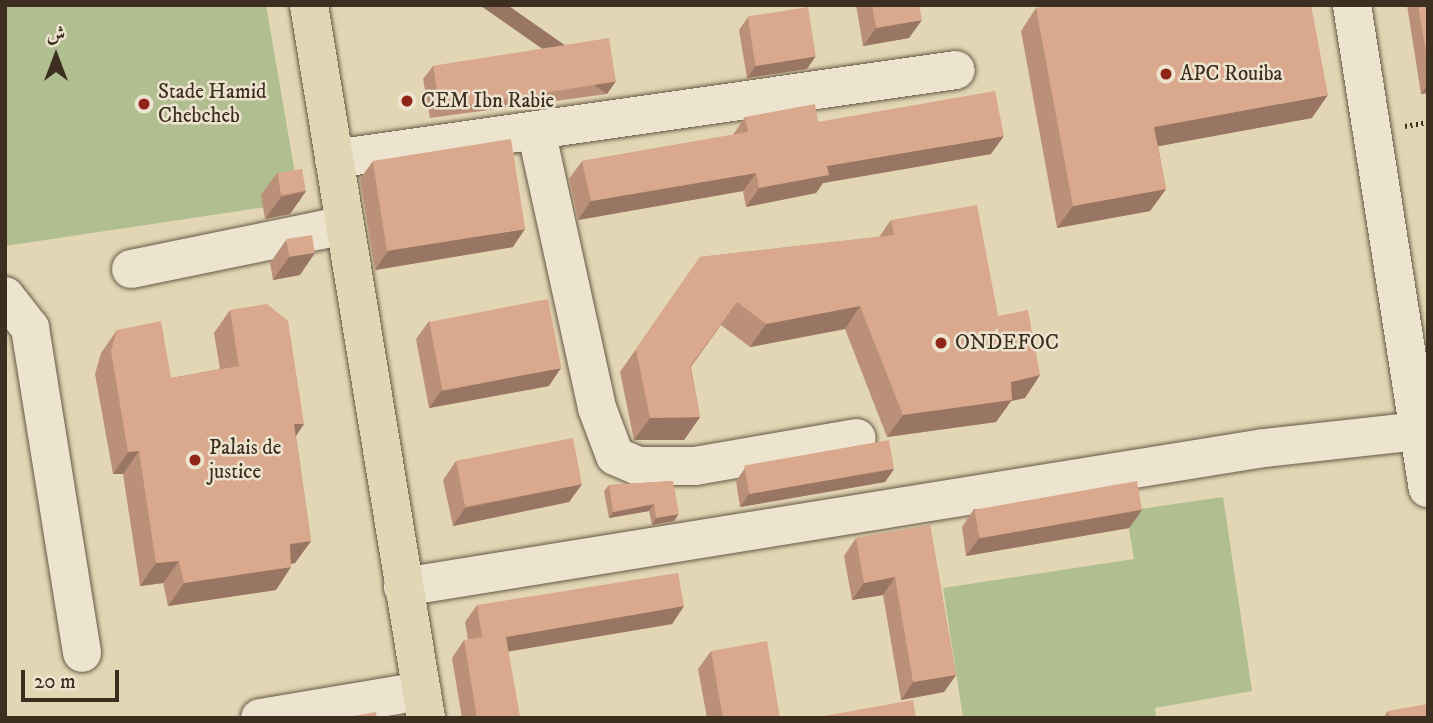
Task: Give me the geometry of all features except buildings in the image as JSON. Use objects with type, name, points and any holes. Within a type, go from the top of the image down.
[{"type":"main road","points":[[309,5],[424,704]]},
{"type":"street","points":[[1352,5],[1424,431],[1428,488]]},
{"type":"street","points":[[334,159],[956,70]]},
{"type":"street","points":[[536,130],[594,395],[615,456],[639,466],[695,466],[857,439]]},
{"type":"street","points":[[131,269],[345,225]]},
{"type":"street","points":[[5,296],[30,328],[82,653]]},
{"type":"street","points":[[403,587],[1264,448],[1424,431]]},
{"type":"street","points":[[260,718],[424,704]]},
{"type":"green space","name":"Stade Hamid Chebcheb","points":[[5,5],[266,5],[300,202],[5,246]]},
{"type":"green space","points":[[1223,497],[1252,691],[1155,708],[1156,718],[963,718],[943,588],[1134,559],[1126,511]]},
{"type":"place","name":"APC Rouiba","points":[[1166,74]]},
{"type":"place","name":"CEM Ibn Rabie","points":[[407,101]]},
{"type":"place","name":"Stade Hamid Chebcheb","points":[[144,104]]},
{"type":"place","name":"ONDEFOC","points":[[941,343]]},
{"type":"place","name":"Palais de justice","points":[[195,460]]}]
